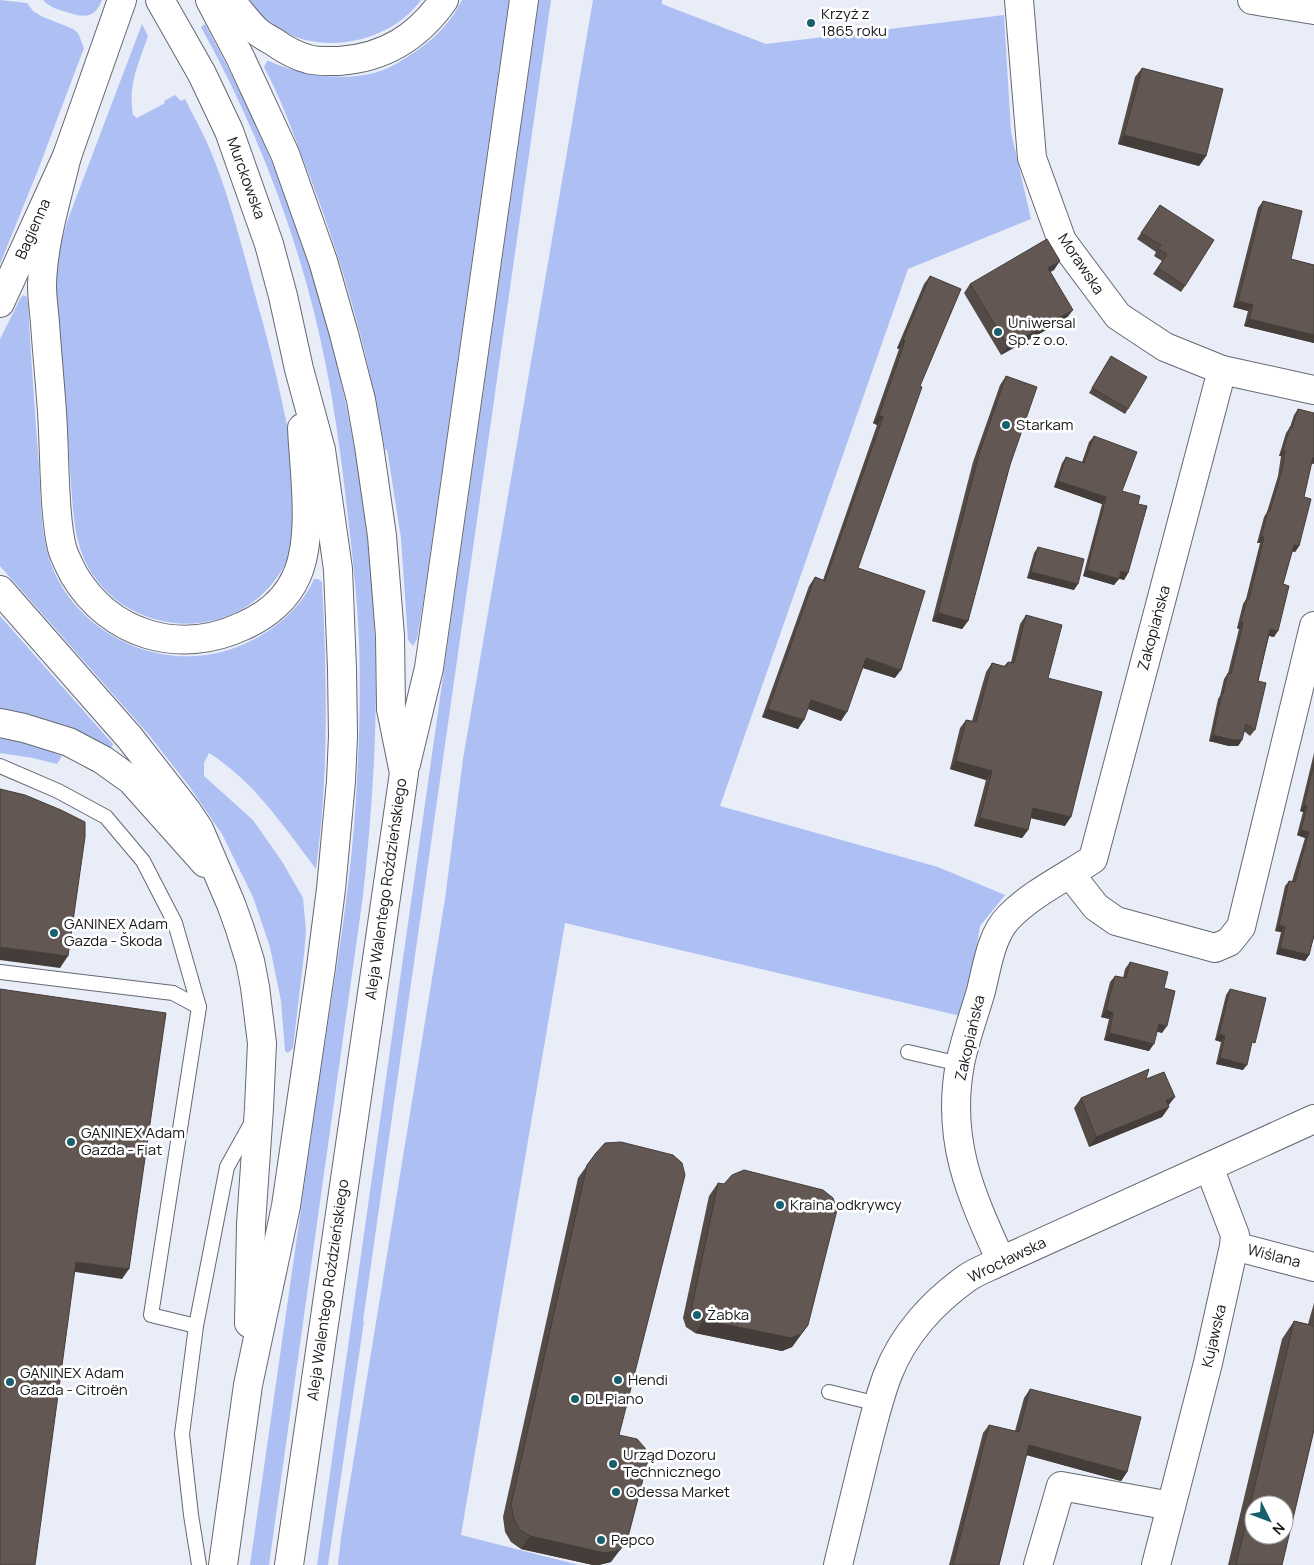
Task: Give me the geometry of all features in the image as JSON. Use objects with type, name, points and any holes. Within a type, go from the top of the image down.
[{"type":"main road","points":[[122,0],[67,156],[46,247],[42,285],[58,526],[62,549],[73,573],[82,586],[93,599],[121,623],[140,632],[162,638],[190,641],[204,639],[230,632],[255,621],[274,607],[290,588],[298,574],[306,548],[307,517],[299,369]]},
{"type":"main road","name":"Murckowska","points":[[160,0],[202,74],[229,131],[269,244],[299,369]]},
{"type":"main road","name":"Aleja Walentego Roździeńskiego","points":[[210,0],[240,57],[285,154],[324,261],[361,400],[382,536],[390,636],[391,709],[404,773],[288,1565]]},
{"type":"main road","points":[[230,0],[258,32],[284,48],[308,59],[327,62],[370,57],[398,44],[421,27],[444,0]]},
{"type":"main road","points":[[404,773],[429,668],[524,0]]},
{"type":"main road","name":"Morawska","points":[[1018,0],[1032,158],[1062,241],[1118,316],[1165,347],[1222,370],[1314,390]]},
{"type":"main road","points":[[1252,0],[1314,10]]},
{"type":"main road","name":"Bagienna","points":[[0,303],[67,156]]},
{"type":"main road","points":[[223,1565],[248,1385],[286,1206],[331,889],[341,772],[343,736],[338,569],[321,450],[299,369]]},
{"type":"main road","name":"Zakopiańska","points":[[1000,1261],[972,1195],[958,1140],[955,1112],[960,1064],[995,938],[1008,918],[1030,899],[1093,859],[1222,370]]},
{"type":"main road","points":[[0,590],[130,738],[169,786],[199,829],[232,904],[243,937],[255,986],[262,1043],[251,1224],[248,1385]]},
{"type":"main road","points":[[1070,874],[1096,907],[1116,921],[1215,948],[1229,942],[1241,927],[1314,626]]},
{"type":"main road","points":[[0,723],[24,728],[69,742],[103,760],[131,780],[220,879]]},
{"type":"main road","name":"Wrocławska","points":[[838,1565],[878,1404],[888,1373],[898,1353],[924,1316],[940,1299],[968,1277],[1000,1261],[1314,1119]]},
{"type":"main road","name":"Kujawska","points":[[1156,1565],[1208,1363],[1234,1246],[1234,1235],[1209,1167]]},
{"type":"main road","name":"Wiślana","points":[[1234,1246],[1314,1266]]},
{"type":"main road","points":[[1038,1565],[1061,1486],[1171,1506]]},
{"type":"lane","points":[[0,766],[58,791],[106,817],[143,861],[175,924],[199,1007],[151,1315],[196,1326]]},
{"type":"lane","points":[[0,972],[173,993],[199,1007]]},
{"type":"lane","points":[[908,1052],[960,1064]]},
{"type":"lane","points":[[199,1565],[182,1434],[196,1326],[227,1167],[259,1108]]},
{"type":"lane","points":[[829,1392],[878,1404]]},
{"type":"shaded area","points":[[0,0],[27,3],[33,11],[41,16],[73,29],[78,33],[84,48],[0,264]]},
{"type":"shaded area","points":[[43,0],[102,0],[95,11],[86,16],[81,16],[55,8]]},
{"type":"shaded area","points":[[250,0],[421,0],[409,14],[394,25],[378,33],[341,43],[323,43],[304,39],[281,30],[266,19]]},
{"type":"shaded area","points":[[462,0],[509,0],[423,603],[417,639],[413,646],[408,640],[401,538],[387,449],[385,450],[361,337],[328,226],[284,110],[264,67],[267,61],[269,61],[298,71],[345,77],[376,72],[397,63],[432,39],[449,21]]},
{"type":"shaded area","points":[[539,0],[551,0],[364,1321],[328,1565],[317,1565]]},
{"type":"shaded area","points":[[593,0],[662,0],[662,4],[766,44],[1004,15],[1011,132],[1031,219],[908,269],[720,806],[938,867],[1005,895],[980,926],[965,1017],[565,923],[461,1535],[579,1565],[338,1565],[445,899],[463,759]]},
{"type":"shaded area","points":[[142,24],[148,36],[133,83],[133,115],[137,118],[165,103],[164,101],[175,95],[181,101],[185,99],[209,147],[232,212],[263,323],[282,399],[298,482],[293,547],[287,562],[278,576],[251,603],[228,616],[202,623],[176,623],[150,618],[126,606],[105,589],[88,567],[83,557],[74,515],[57,324],[55,289],[57,265],[60,245],[68,219]]},
{"type":"shaded area","points":[[205,24],[263,141],[287,201],[327,324],[355,451],[365,514],[375,643],[376,707],[374,770],[363,896],[269,1565],[250,1565],[349,875],[358,759],[359,641],[357,601],[340,454],[329,381],[316,322],[305,278],[277,192],[242,108],[201,27]]},
{"type":"shaded area","points":[[23,295],[27,297],[28,304],[42,516],[47,552],[62,586],[76,606],[93,622],[113,636],[135,647],[158,653],[182,656],[206,655],[238,646],[269,630],[296,607],[314,579],[322,582],[326,726],[323,798],[316,869],[268,806],[241,777],[209,753],[204,763],[204,776],[253,820],[283,863],[303,898],[306,930],[304,955],[293,1048],[288,1053],[285,1051],[281,1001],[270,947],[253,897],[222,834],[189,786],[149,735],[0,566],[0,339]]},
{"type":"shaded area","points":[[0,616],[113,744],[112,747],[105,746],[62,726],[37,717],[0,710]]},
{"type":"shaded area","points":[[0,737],[35,746],[62,756],[57,764],[0,753]]},
{"type":"building","points":[[1142,68],[1223,89],[1206,156],[1124,135]]},
{"type":"building","points":[[1263,201],[1302,211],[1291,259],[1314,265],[1314,335],[1249,319],[1253,305],[1238,301]]},
{"type":"building","points":[[1160,205],[1214,240],[1185,286],[1158,268],[1167,254],[1158,249],[1161,245],[1141,233]]},
{"type":"building","points":[[1047,239],[1060,261],[1048,268],[1073,310],[1008,346],[970,284]]},
{"type":"building","points":[[930,276],[961,289],[920,386],[922,387],[858,568],[925,591],[901,670],[866,658],[847,712],[811,700],[804,720],[768,709],[815,577],[825,581],[883,417],[879,415],[905,341],[903,340]]},
{"type":"building","points":[[1111,356],[1147,377],[1128,409],[1092,388]]},
{"type":"building","points":[[1006,376],[1037,387],[1010,465],[968,621],[938,613],[979,454]]},
{"type":"building","points":[[1298,409],[1314,413],[1314,458],[1304,497],[1311,499],[1299,546],[1294,545],[1283,584],[1289,586],[1278,631],[1270,629],[1258,681],[1266,683],[1255,730],[1246,724],[1242,740],[1233,740],[1213,735],[1222,693],[1228,673],[1231,674],[1243,623],[1241,622],[1247,599],[1249,599],[1264,537],[1261,537],[1282,470],[1285,451],[1283,450]]},
{"type":"building","points":[[1094,436],[1137,452],[1122,491],[1140,496],[1138,504],[1147,506],[1128,573],[1121,571],[1119,579],[1087,570],[1106,497],[1058,481],[1066,457],[1084,463]]},
{"type":"building","points":[[1038,547],[1084,559],[1078,584],[1031,572]]},
{"type":"building","points":[[1026,615],[1062,625],[1048,678],[1102,692],[1071,817],[1033,808],[1028,830],[980,818],[992,771],[956,761],[966,720],[976,722],[992,663],[1006,667],[1008,662],[1014,663]]},
{"type":"building","points":[[1314,763],[1314,935],[1309,955],[1280,948],[1285,927],[1279,925],[1289,881],[1295,882],[1309,832],[1301,830],[1307,806],[1304,805]]},
{"type":"building","points":[[0,789],[25,795],[85,822],[85,837],[68,956],[0,947]]},
{"type":"building","points":[[1130,962],[1168,972],[1164,988],[1175,991],[1167,1026],[1159,1024],[1154,1044],[1109,1033],[1113,1013],[1106,1010],[1115,976],[1126,978]]},
{"type":"building","points":[[0,989],[166,1013],[129,1269],[76,1262],[35,1565],[0,1565]]},
{"type":"building","points":[[1230,989],[1266,998],[1255,1043],[1252,1042],[1247,1065],[1220,1058],[1225,1036],[1219,1034]]},
{"type":"building","points":[[1149,1069],[1146,1079],[1164,1072],[1175,1097],[1166,1100],[1169,1107],[1096,1137],[1081,1098]]},
{"type":"building","name":"DL Piano","points":[[621,1142],[673,1155],[682,1163],[685,1175],[619,1435],[637,1439],[645,1448],[648,1460],[628,1537],[620,1550],[605,1553],[530,1536],[520,1530],[514,1519],[511,1505],[587,1165],[605,1143]]},
{"type":"building","points":[[744,1170],[823,1190],[833,1198],[837,1210],[808,1325],[801,1334],[791,1338],[704,1320],[695,1314],[692,1306],[718,1183],[724,1184],[732,1175]]},
{"type":"building","points":[[1294,1321],[1314,1326],[1314,1430],[1294,1514],[1294,1495],[1253,1495]]},
{"type":"building","points":[[1030,1389],[1141,1417],[1127,1472],[1029,1445],[999,1565],[953,1565],[989,1425],[1019,1432]]},
{"type":"building","points":[[1244,1531],[1244,1545],[1287,1545],[1282,1565],[1236,1565]]},
{"type":"place","name":"Krzyż z 1865 roku","points":[[811,23]]},
{"type":"place","name":"Uniwersal Sp. z o.o.","points":[[998,332]]},
{"type":"place","name":"Starkam","points":[[1006,425]]},
{"type":"place","name":"GANINEX Adam Gazda - Škoda","points":[[54,933]]},
{"type":"place","name":"GANINEX Adam Gazda - Fiat","points":[[71,1142]]},
{"type":"place","name":"Kraina odkrywcy","points":[[780,1205]]},
{"type":"place","name":"Żabka","points":[[697,1315]]},
{"type":"place","name":"Hendi","points":[[618,1380]]},
{"type":"place","name":"GANINEX Adam Gazda - Citroën","points":[[10,1382]]},
{"type":"place","name":"DL Piano","points":[[575,1399]]},
{"type":"place","name":"Urząd Dozoru Technicznego","points":[[613,1464]]},
{"type":"place","name":"Odessa Market","points":[[616,1492]]},
{"type":"place","name":"Pepco","points":[[601,1540]]}]
